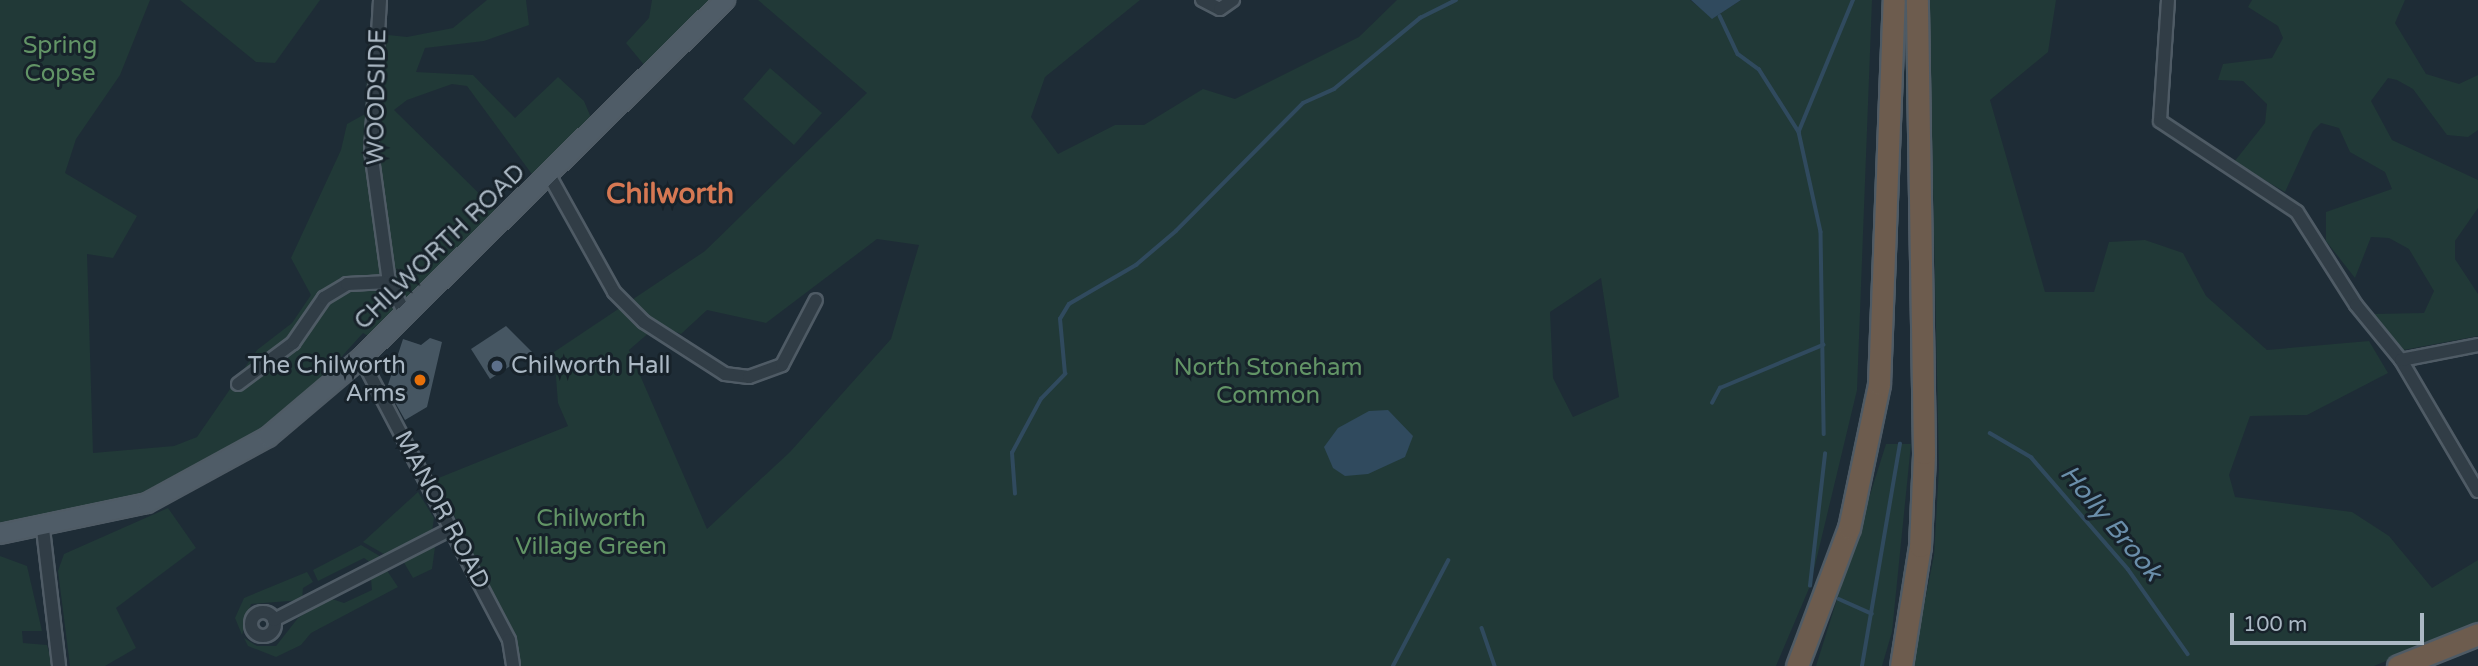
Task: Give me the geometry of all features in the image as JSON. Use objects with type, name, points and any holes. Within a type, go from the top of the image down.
[{"type":"highway","points":[[1797,666],[1849,528],[1879,384],[1894,0]]},
{"type":"highway","points":[[1901,666],[1920,546],[1924,453],[1917,0]]},
{"type":"highway","points":[[2398,666],[2478,634]]},
{"type":"main road","name":"CHILWORTH ROAD","points":[[0,534],[43,529],[120,512],[196,481],[268,437],[361,358],[406,315],[725,0]]},
{"type":"street","name":"WOODSIDE","points":[[380,0],[371,151],[389,282],[406,315]]},
{"type":"street","points":[[1202,0],[1220,9],[1233,0]]},
{"type":"street","points":[[2168,0],[2160,121],[2297,212],[2356,305],[2401,360],[2478,491]]},
{"type":"street","points":[[549,175],[614,292],[644,322],[725,374],[749,377],[782,365],[816,300]]},
{"type":"street","points":[[237,384],[293,343],[324,298],[347,284],[389,282]]},
{"type":"street","points":[[2401,360],[2478,345]]},
{"type":"street","name":"MANOR ROAD","points":[[361,358],[453,528],[509,640],[513,666]]},
{"type":"street","points":[[274,620],[453,528]]},
{"type":"street","points":[[43,529],[59,666]]},
{"type":"green space","name":"Spring Copse","points":[[0,0],[150,0],[120,75],[76,139],[65,173],[137,216],[113,258],[87,254],[93,453],[174,446],[197,437],[257,350],[292,323],[311,295],[291,258],[341,150],[347,124],[365,114],[369,33],[407,37],[453,28],[487,0],[526,0],[529,25],[484,41],[425,48],[416,72],[473,75],[515,118],[558,77],[584,101],[592,120],[534,177],[467,86],[452,84],[407,100],[394,110],[497,211],[370,337],[363,333],[306,396],[231,450],[156,490],[56,520],[0,522]]},
{"type":"green space","points":[[180,0],[320,0],[275,63],[256,62]]},
{"type":"green space","points":[[652,0],[714,0],[645,66],[626,43],[649,18]]},
{"type":"green space","name":"North Stoneham Common","points":[[758,0],[1140,0],[1045,77],[1031,117],[1058,154],[1115,125],[1144,125],[1203,89],[1235,99],[1359,37],[1397,0],[1690,0],[1713,18],[1741,0],[1872,0],[1857,390],[1810,586],[1776,666],[517,666],[517,641],[436,479],[568,426],[558,403],[554,352],[705,251],[867,93]],"holes":[[[877,239],[919,245],[891,339],[790,452],[707,529],[629,350],[658,325],[681,334],[707,310],[766,323]],[[1601,278],[1619,397],[1573,417],[1553,378],[1550,312]]]},
{"type":"green space","points":[[1929,0],[2056,0],[2048,52],[1990,100],[2045,292],[2094,292],[2109,242],[2145,240],[2183,253],[2206,296],[2267,350],[2369,341],[2388,373],[2307,415],[2250,416],[2229,475],[2235,497],[2352,512],[2389,536],[2432,588],[2478,560],[2478,623],[2374,666],[1912,666],[1934,555],[1939,468]]},
{"type":"green space","points":[[2252,0],[2405,0],[2395,23],[2426,74],[2459,84],[2478,75],[2478,130],[2468,137],[2447,135],[2413,89],[2397,80],[2388,78],[2371,101],[2392,140],[2478,180],[2478,208],[2455,241],[2455,259],[2478,294],[2478,336],[2398,351],[2374,314],[2424,313],[2434,291],[2409,249],[2389,238],[2371,237],[2355,278],[2326,241],[2326,212],[2392,189],[2385,172],[2350,152],[2339,128],[2321,123],[2313,131],[2285,192],[2234,162],[2265,123],[2267,104],[2243,81],[2218,80],[2223,64],[2272,58],[2283,38],[2278,26],[2248,7]]},
{"type":"green space","points":[[770,68],[822,113],[794,145],[743,99]]},
{"type":"green space","points":[[1886,444],[1911,444],[1892,632],[1882,666],[1816,666]]},
{"type":"green space","points":[[418,492],[434,518],[432,532],[389,557],[363,542]]},
{"type":"green space","points":[[168,508],[196,548],[116,608],[136,648],[105,666],[70,666],[58,571],[64,554]]},
{"type":"green space","points":[[361,545],[383,558],[374,565],[364,558],[318,581],[313,570]]},
{"type":"green space","points":[[427,547],[435,547],[432,569],[413,578],[403,561]]},
{"type":"green space","points":[[0,556],[27,566],[42,631],[22,631],[23,643],[47,645],[53,666],[0,666]]},
{"type":"green space","points":[[386,569],[398,587],[311,633],[301,645],[276,657],[248,646],[244,638],[257,646],[276,646],[298,618],[329,598],[344,603],[372,590],[371,579]]},
{"type":"green space","points":[[307,572],[313,582],[303,588],[302,600],[251,604],[242,635],[235,618],[244,598]]},
{"type":"water","points":[[1691,0],[1741,0],[1712,19]]},
{"type":"water","points":[[1388,410],[1413,436],[1405,457],[1368,474],[1345,476],[1333,468],[1324,447],[1338,428],[1369,411]]},
{"type":"building","name":"Chilworth Hall","points":[[506,326],[532,352],[490,379],[471,349]]},
{"type":"building","name":"The Chilworth Arms","points":[[430,338],[442,342],[427,407],[405,420],[387,388],[403,339],[421,345]]},
{"type":"waterway","points":[[1015,494],[1012,453],[1041,399],[1065,374],[1060,319],[1069,304],[1136,265],[1176,231],[1303,103],[1334,89],[1420,18],[1456,0]]},
{"type":"waterway","points":[[1799,131],[1853,0]]},
{"type":"waterway","points":[[1720,16],[1738,54],[1759,69],[1799,132],[1821,232],[1824,434]]},
{"type":"waterway","points":[[1712,403],[1720,388],[1823,345]]},
{"type":"waterway","name":"Holly Brook","points":[[1990,433],[2031,457],[2128,569],[2188,654]]},
{"type":"waterway","name":"Holly Brook","points":[[1862,666],[1900,444]]},
{"type":"waterway","points":[[1810,586],[1825,454]]},
{"type":"waterway","points":[[1393,666],[1448,561]]},
{"type":"waterway","points":[[1839,599],[1872,614]]},
{"type":"waterway","points":[[1482,628],[1495,666]]},
{"type":"place","name":"Chilworth Hall","points":[[497,366]]},
{"type":"place","name":"The Chilworth Arms","points":[[420,380]]},
{"type":"district","name":"Chilworth","points":[[670,194]]},
{"type":"park label","name":"Chilworth Village Green","points":[[591,533]]}]
